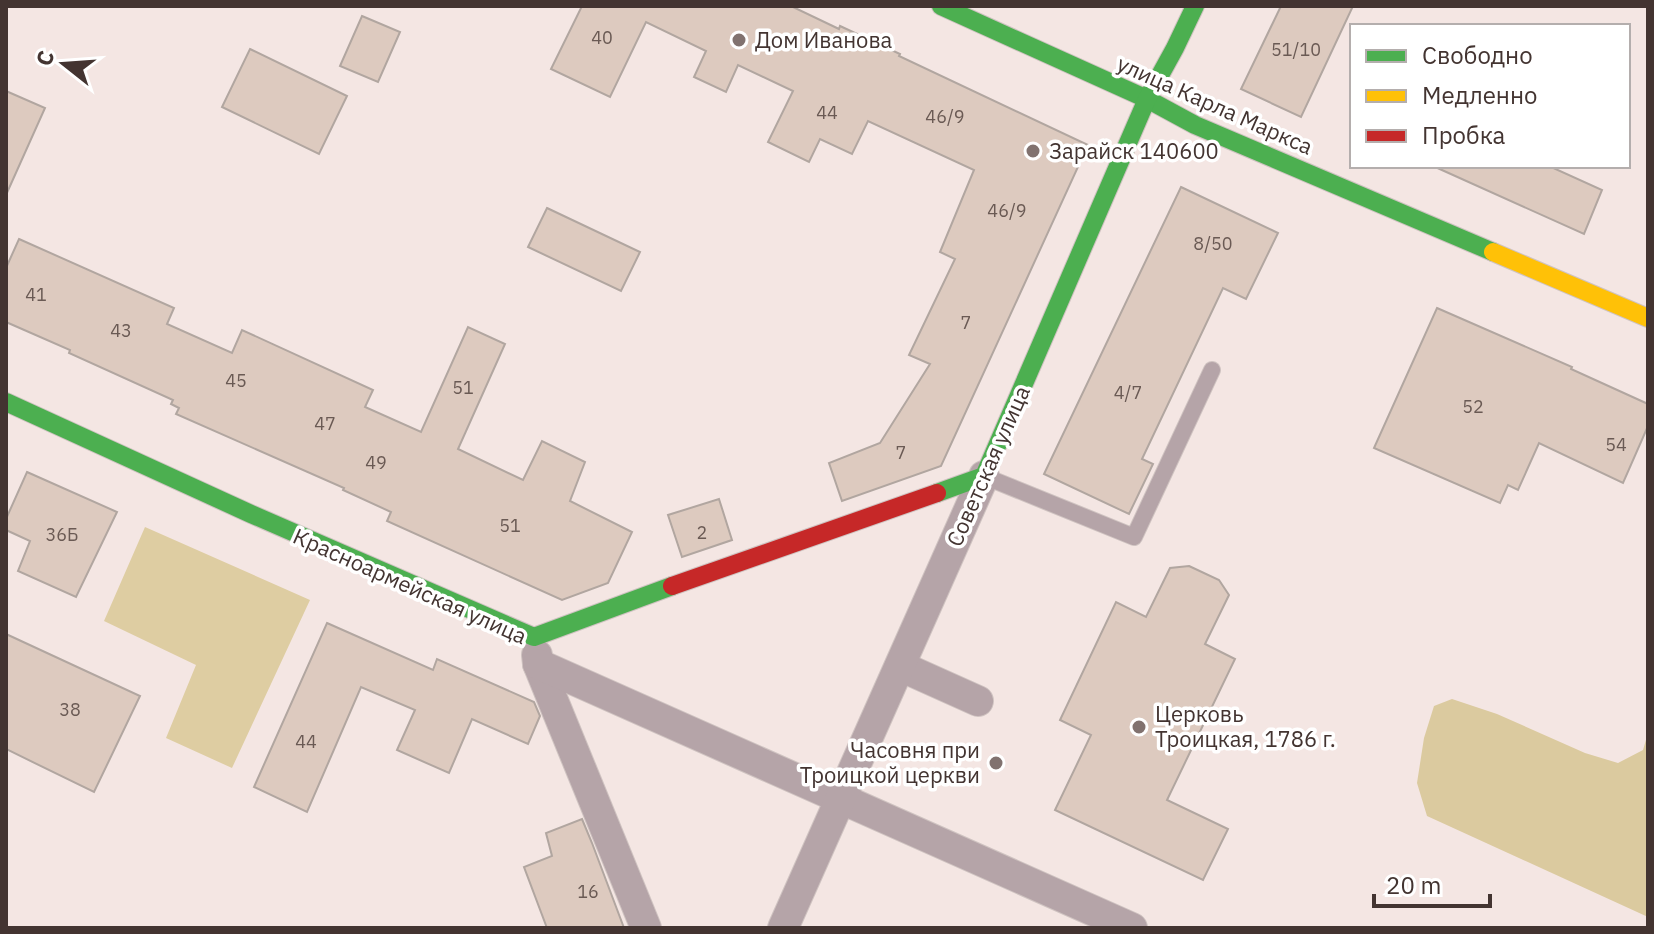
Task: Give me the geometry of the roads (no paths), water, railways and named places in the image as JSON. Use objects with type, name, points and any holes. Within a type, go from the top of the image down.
[{"type":"street","name":"улица Карла Маркса","points":[[941,6],[1147,99],[1195,125],[1648,318]]},
{"type":"street","name":"Советская улица","points":[[783,928],[1147,99],[1195,6]]},
{"type":"street","name":"Красноармейская улица","points":[[6,402],[251,514],[536,651],[646,928]]},
{"type":"street","points":[[536,651],[607,609],[984,476]]},
{"type":"street","points":[[536,651],[841,798],[1132,928]]},
{"type":"street","points":[[900,666],[978,701]]},
{"type":"lane","points":[[984,476],[1134,537],[1212,370]]},
{"type":"place","name":"Дом Иванова","points":[[739,40]]},
{"type":"place","name":"Зарайск 140600","points":[[1033,151]]},
{"type":"place","name":"Церковь Троицкая, 1786 г.","points":[[1139,727]]},
{"type":"place","name":"Часовня при Троицкой церкви","points":[[996,763]]}]
